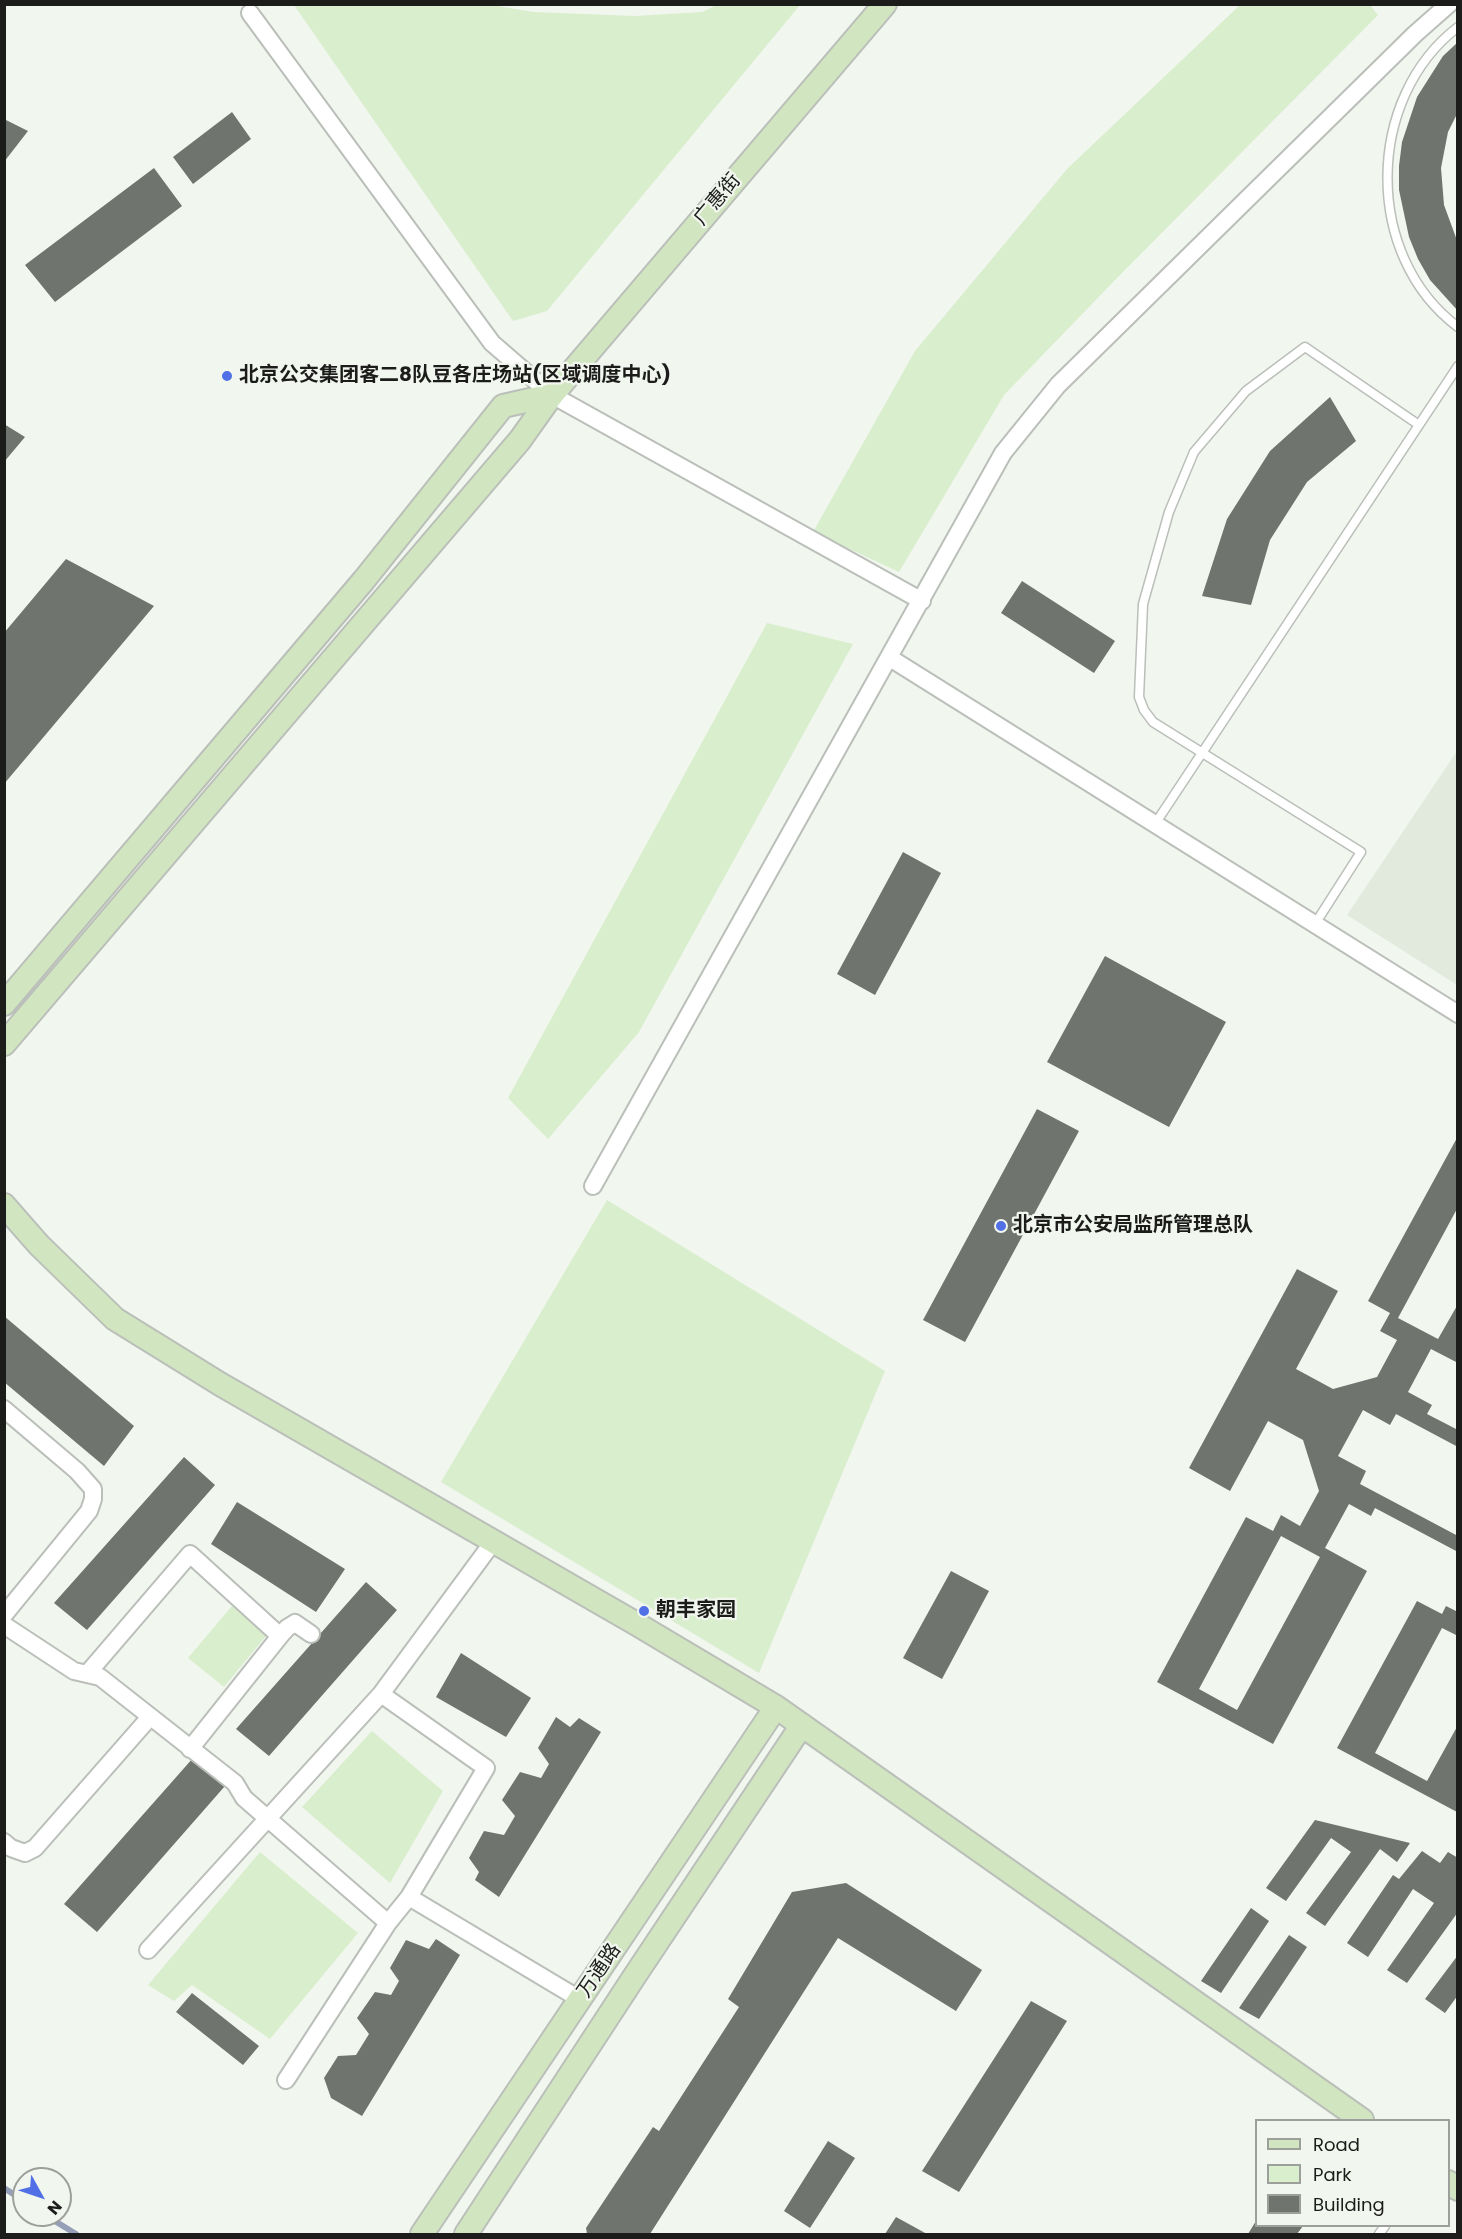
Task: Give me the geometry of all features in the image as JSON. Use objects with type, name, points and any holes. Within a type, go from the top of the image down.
[{"type":"street","name":"广惠街","points":[[4,1044],[520,440],[552,395],[885,4]]},
{"type":"street","points":[[593,1186],[1003,453],[1058,385],[1415,34],[1449,4]]},
{"type":"street","points":[[250,13],[492,343],[552,395],[922,601]]},
{"type":"street","points":[[4,1004],[364,580],[503,406],[552,395]]},
{"type":"street","points":[[890,658],[1458,1014]]},
{"type":"street","points":[[4,1205],[39,1245],[115,1319],[220,1384],[635,1623],[776,1707],[1359,2119]]},
{"type":"street","points":[[4,1409],[77,1472],[93,1489],[89,1511],[5,1615],[74,1671],[100,1677],[235,1783],[244,1798],[388,1923]]},
{"type":"street","points":[[148,1950],[381,1694],[493,1542]]},
{"type":"street","points":[[87,1674],[190,1554],[280,1636]]},
{"type":"street","points":[[190,1749],[287,1628],[295,1623],[311,1634]]},
{"type":"street","points":[[286,2080],[388,1923],[409,1897],[486,1768],[381,1694]]},
{"type":"street","name":"万通路","points":[[423,2235],[776,1707]]},
{"type":"street","points":[[4,1842],[11,1848],[25,1853],[35,1848],[150,1717]]},
{"type":"street","name":"万通路","points":[[466,2235],[802,1725]]},
{"type":"street","points":[[409,1897],[581,2000]]},
{"type":"lane","points":[[1458,27],[1435,49],[1406,92],[1392,132],[1387,165],[1390,216],[1407,264],[1420,286],[1436,306],[1458,327]]},
{"type":"lane","points":[[1315,924],[1361,852],[1153,722],[1142,704],[1139,682],[1142,668],[1143,604],[1169,512],[1194,452],[1246,391],[1305,347],[1419,425]]},
{"type":"lane","points":[[1155,824],[1458,366]]},
{"type":"shaded area","points":[[1457,751],[1457,985],[1347,915]]},
{"type":"green space","points":[[294,5],[491,5],[534,12],[635,16],[702,12],[717,5],[800,5],[547,311],[513,321]]},
{"type":"green space","points":[[1240,5],[1370,5],[1378,15],[1004,395],[899,572],[813,532],[915,351],[1067,169]]},
{"type":"green space","points":[[767,623],[853,644],[639,1032],[548,1139],[508,1098]]},
{"type":"green space","points":[[607,1200],[885,1371],[759,1673],[441,1482]]},
{"type":"green space","points":[[232,1606],[266,1636],[224,1687],[188,1658]]},
{"type":"green space","points":[[372,1731],[443,1791],[390,1883],[302,1807]]},
{"type":"green space","points":[[260,1852],[358,1933],[270,2039],[192,1985],[174,2001],[148,1985]]},
{"type":"building","points":[[1458,42],[1458,112],[1448,132],[1441,168],[1444,205],[1458,243],[1458,311],[1430,280],[1409,237],[1399,190],[1399,166],[1402,142],[1417,97],[1443,56]]},
{"type":"building","points":[[232,112],[251,139],[193,184],[173,157]]},
{"type":"building","points":[[4,119],[28,131],[4,162]]},
{"type":"building","points":[[154,168],[182,206],[55,302],[25,265]]},
{"type":"building","points":[[1330,397],[1356,441],[1307,482],[1270,540],[1251,605],[1202,596],[1227,519],[1270,451]]},
{"type":"building","points":[[4,424],[25,437],[4,462]]},
{"type":"building","points":[[66,559],[154,606],[4,784],[4,633]]},
{"type":"building","points":[[1022,581],[1115,641],[1094,673],[1001,613]]},
{"type":"building","points":[[903,852],[941,873],[875,995],[837,974]]},
{"type":"building","points":[[1105,956],[1226,1022],[1169,1127],[1047,1062]]},
{"type":"building","name":"北京市公安局监所管理总队","points":[[1037,1109],[1079,1131],[965,1342],[923,1320]]},
{"type":"building","points":[[1458,1136],[1458,1207],[1398,1318],[1438,1339],[1458,1304],[1458,1363],[1431,1349],[1408,1392],[1432,1405],[1427,1414],[1458,1430],[1458,1447],[1396,1414],[1390,1425],[1363,1410],[1338,1456],[1366,1471],[1360,1484],[1458,1536],[1458,1552],[1375,1508],[1371,1516],[1349,1504],[1325,1548],[1367,1571],[1273,1744],[1157,1682],[1246,1517],[1273,1531],[1281,1515],[1300,1526],[1319,1491],[1303,1440],[1268,1421],[1230,1491],[1189,1468],[1297,1269],[1338,1291],[1296,1369],[1333,1389],[1377,1377],[1397,1340],[1380,1331],[1390,1313],[1368,1301]],"holes":[[[1281,1536],[1320,1557],[1237,1710],[1199,1689]]]},
{"type":"building","points":[[4,1316],[134,1426],[104,1466],[4,1382]]},
{"type":"building","points":[[184,1457],[215,1485],[87,1630],[54,1603]]},
{"type":"building","points":[[237,1502],[345,1569],[316,1612],[211,1544]]},
{"type":"building","points":[[951,1571],[989,1591],[942,1679],[903,1658]]},
{"type":"building","points":[[366,1582],[397,1610],[269,1756],[236,1729]]},
{"type":"building","points":[[1417,1601],[1442,1614],[1446,1606],[1458,1612],[1458,1636],[1442,1628],[1375,1753],[1427,1781],[1458,1725],[1457,1812],[1337,1748]]},
{"type":"building","points":[[461,1653],[531,1698],[506,1737],[436,1697]]},
{"type":"building","points":[[556,1717],[570,1727],[579,1718],[601,1732],[499,1897],[475,1880],[479,1872],[469,1858],[484,1831],[504,1835],[515,1816],[502,1800],[520,1772],[541,1778],[549,1764],[538,1748]]},
{"type":"building","points":[[193,1758],[225,1786],[97,1932],[64,1904]]},
{"type":"building","points":[[1315,1820],[1410,1843],[1397,1862],[1380,1849],[1325,1926],[1306,1913],[1351,1852],[1331,1838],[1286,1901],[1266,1888]]},
{"type":"building","points":[[1422,1851],[1440,1863],[1448,1852],[1458,1858],[1458,1912],[1407,1983],[1387,1970],[1434,1903],[1413,1889],[1368,1957],[1347,1943],[1393,1875],[1399,1879]]},
{"type":"building","points":[[846,1883],[982,1970],[956,2011],[838,1938],[650,2234],[587,2234],[586,2228],[653,2127],[659,2131],[739,2007],[728,1999],[792,1892]]},
{"type":"building","points":[[1251,1908],[1269,1921],[1221,1993],[1201,1981]]},
{"type":"building","points":[[1289,1935],[1307,1947],[1259,2019],[1239,2008]]},
{"type":"building","points":[[436,1939],[460,1955],[362,2116],[331,2098],[324,2078],[338,2056],[356,2055],[369,2034],[357,2018],[375,1992],[391,1995],[399,1981],[390,1968],[406,1940],[429,1949]]},
{"type":"building","points":[[1458,1955],[1458,1995],[1445,2013],[1425,1999]]},
{"type":"building","points":[[192,1993],[259,2046],[243,2065],[176,2012]]},
{"type":"building","points":[[1031,2001],[1067,2021],[959,2192],[922,2171]]},
{"type":"building","points":[[828,2141],[855,2158],[810,2228],[784,2211]]},
{"type":"building","points":[[896,2217],[927,2234],[885,2234]]},
{"type":"building","points":[[1255,2223],[1255,2227],[1302,2227],[1297,2234],[1248,2234]]},
{"type":"waterway","points":[[4,2188],[12,2193]]},
{"type":"waterway","points":[[65,2227],[76,2234]]},
{"type":"place","name":"北京公交集团客二8队豆各庄场站(区域调度中心)","points":[[227,376]]},
{"type":"place","name":"北京市公安局监所管理总队","points":[[1001,1226]]},
{"type":"place","name":"朝丰家园","points":[[644,1611]]}]
